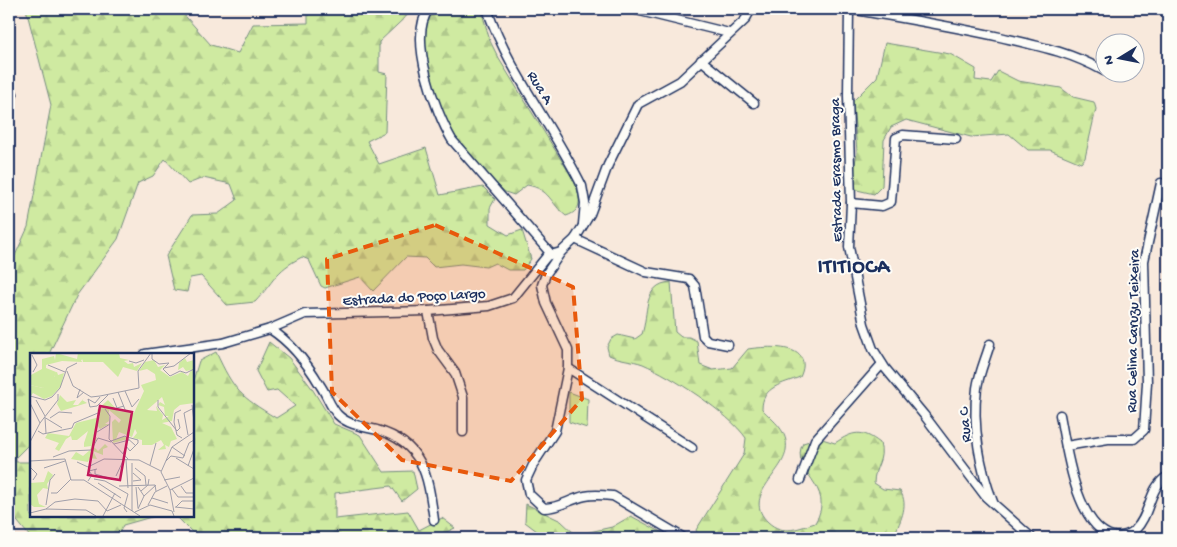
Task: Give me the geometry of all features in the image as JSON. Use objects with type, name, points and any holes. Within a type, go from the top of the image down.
[{"type":"street","points":[[429,9],[422,24],[420,39],[423,58],[445,127],[463,154],[551,254],[561,252]]},
{"type":"street","name":"Rua A","points":[[487,9],[495,32],[516,72],[578,178],[584,193],[582,227]]},
{"type":"street","points":[[632,9],[729,33]]},
{"type":"street","points":[[684,538],[613,496],[584,496],[552,508],[544,508],[533,500],[526,488],[526,480],[534,463],[555,431],[568,368],[568,350],[546,303],[542,285],[546,274],[561,252],[575,239],[597,199],[608,165],[638,104],[680,82],[744,20],[751,9]]},
{"type":"street","points":[[850,9],[976,32],[1060,51],[1094,66]]},
{"type":"street","name":"Estrada Erasmo Braga","points":[[850,9],[848,95],[851,203],[849,246],[854,281],[864,324],[873,349],[882,364],[935,429],[986,498],[1032,538]]},
{"type":"street","points":[[701,60],[754,103]]},
{"type":"street","points":[[851,203],[882,206],[891,202],[894,141],[896,138],[903,135],[956,139]]},
{"type":"street","name":"Rua Celina Caruzu Teixeira","points":[[1066,446],[1108,439],[1134,439],[1144,430],[1147,383],[1144,261],[1161,182]]},
{"type":"street","points":[[575,239],[646,272],[689,279],[695,286],[703,336],[708,341],[728,345]]},
{"type":"street","name":"Estrada do Poço Largo","points":[[152,353],[224,343],[270,329],[305,314],[428,311],[490,306],[513,298],[551,254]]},
{"type":"street","points":[[428,311],[433,338],[438,350],[455,373],[464,397],[463,432]]},
{"type":"street","points":[[270,329],[294,348],[340,416],[366,428],[394,436],[421,461],[428,479],[434,520]]},
{"type":"street","name":"Rua C","points":[[990,344],[977,387],[975,408],[982,459],[994,504]]},
{"type":"street","points":[[800,480],[814,440],[882,364]]},
{"type":"street","points":[[568,368],[692,448]]},
{"type":"street","points":[[1060,415],[1076,489],[1086,511],[1094,522],[1109,534],[1116,536],[1133,532],[1139,526],[1157,486],[1168,476]]},
{"type":"highlighted area","points":[[435,225],[573,287],[582,399],[511,481],[402,460],[332,392],[327,259]]},
{"type":"green space","points":[[26,9],[179,9],[211,45],[238,53],[253,24],[308,23],[308,9],[414,9],[379,42],[379,72],[387,74],[385,132],[367,141],[379,164],[426,148],[440,195],[483,187],[495,199],[490,208],[490,224],[508,235],[522,230],[531,259],[523,270],[508,270],[495,263],[486,267],[461,264],[434,267],[425,258],[406,257],[373,291],[360,277],[325,288],[321,286],[309,260],[302,257],[280,272],[255,302],[227,305],[201,276],[190,278],[187,292],[174,290],[166,256],[192,215],[218,214],[237,200],[231,184],[203,178],[188,184],[165,159],[153,176],[138,183],[118,239],[77,295],[49,353],[30,353],[30,443],[16,457],[16,462],[30,462],[30,517],[151,517],[123,525],[117,538],[31,538],[9,511],[9,269],[28,227],[51,105]]},
{"type":"green space","points":[[434,9],[481,9],[490,41],[499,59],[573,179],[579,195],[579,205],[572,213],[566,216],[545,193],[535,187],[527,185],[514,195],[505,192],[471,159],[458,141],[440,104],[427,61],[425,40],[427,22]]},
{"type":"green space","points":[[885,43],[950,54],[976,69],[975,80],[991,82],[998,71],[1018,81],[1061,88],[1073,97],[1094,102],[1096,109],[1085,158],[1081,163],[1050,150],[1028,150],[1009,134],[971,137],[906,120],[891,127],[884,140],[882,186],[874,194],[857,190],[852,182],[857,152],[853,101],[877,77]]},
{"type":"green space","points":[[671,282],[675,332],[681,337],[689,337],[697,341],[700,365],[713,370],[732,368],[748,349],[767,347],[788,349],[796,352],[801,358],[803,366],[800,377],[775,387],[766,395],[763,401],[762,409],[783,432],[786,443],[784,459],[761,494],[759,503],[761,512],[768,522],[779,529],[785,530],[797,529],[815,523],[820,510],[821,499],[802,462],[800,453],[803,443],[819,438],[835,443],[847,436],[858,433],[868,435],[880,443],[881,454],[874,483],[883,489],[900,491],[903,497],[904,509],[893,538],[699,538],[696,530],[744,454],[746,438],[727,418],[699,396],[669,377],[643,364],[609,355],[607,347],[611,339],[618,335],[635,339],[642,334],[651,294],[655,288]]},
{"type":"green space","points":[[269,342],[289,358],[311,387],[334,424],[360,435],[384,472],[413,471],[417,489],[402,501],[391,486],[335,493],[335,519],[408,511],[419,530],[442,518],[455,528],[434,538],[198,538],[177,517],[194,517],[194,377],[199,361],[216,352],[228,376],[239,391],[254,404],[276,418],[295,406],[277,390],[267,392],[256,371]]},
{"type":"green space","points":[[569,392],[588,399],[587,428],[569,422]]},
{"type":"green space","points":[[526,504],[561,521],[576,535],[612,527],[631,516],[672,538],[546,538],[525,522]]},
{"type":"district","name":"ITITIOCA","points":[[854,265]]}]
